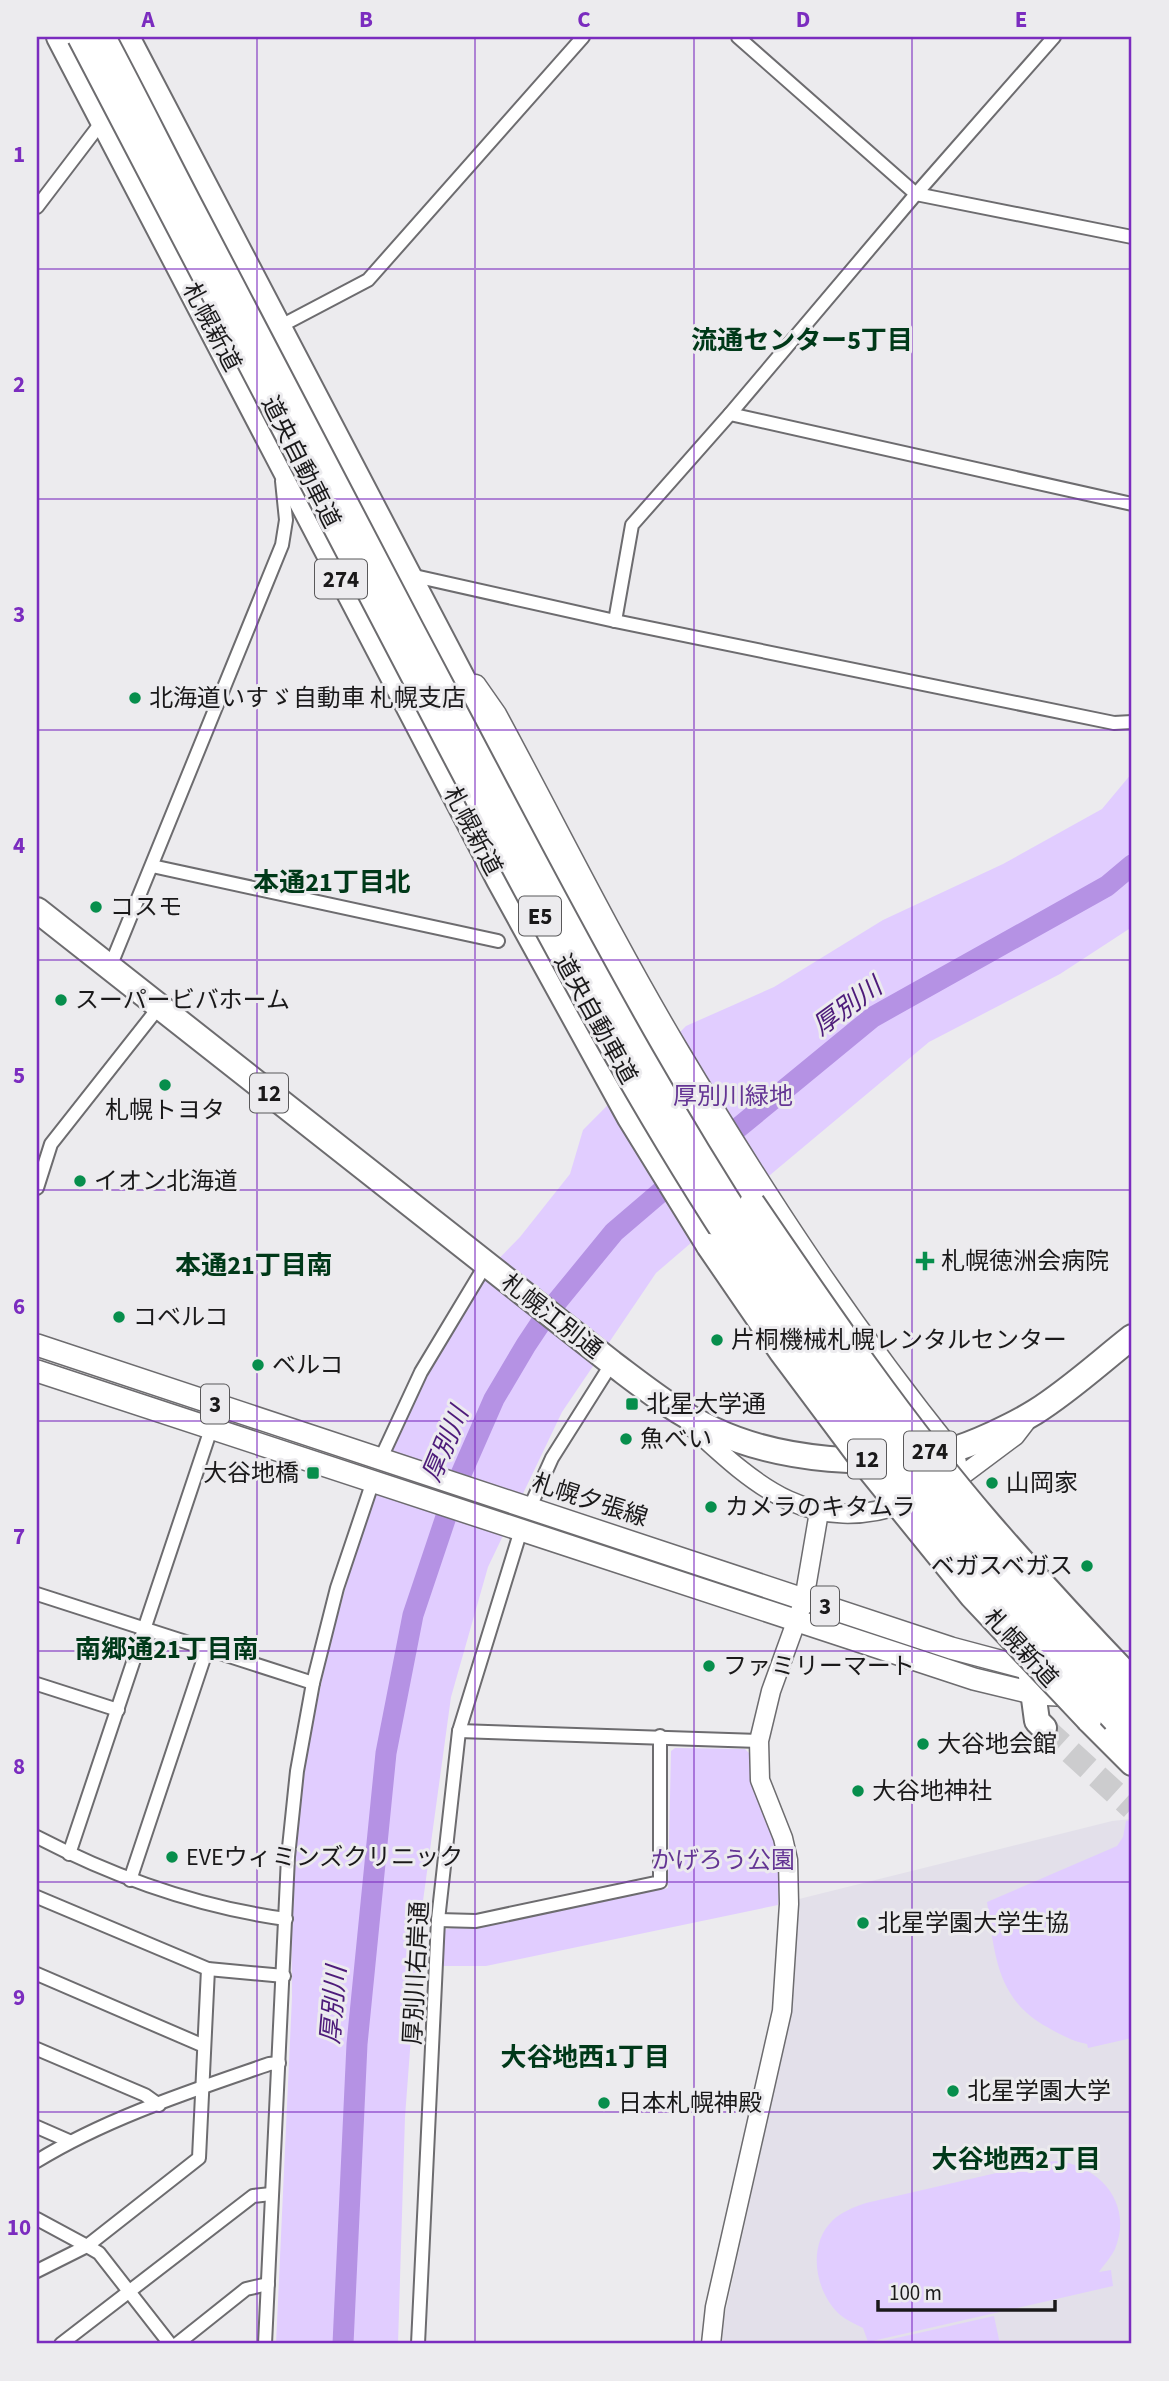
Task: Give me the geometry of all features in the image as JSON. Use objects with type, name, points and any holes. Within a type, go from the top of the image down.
[{"type":"highway","name":"札幌新道","points":[[59,37],[227,354],[499,880],[630,1118],[709,1246],[870,1470],[972,1596],[1132,1763]]},
{"type":"highway","name":"道央自動車道","points":[[79,37],[461,767],[651,1117],[806,1354],[918,1501],[1040,1642],[1126,1722]]},
{"type":"highway","name":"道央自動車道","points":[[103,37],[544,881],[666,1102],[724,1195],[825,1346],[908,1454],[977,1540],[1029,1598],[1126,1722]]},
{"type":"highway","name":"274","points":[[127,37],[637,1012],[752,1203],[803,1278],[931,1452],[988,1523],[1132,1679]]},
{"type":"highway","name":"札幌江別通","points":[[37,909],[604,1357],[669,1406],[714,1430],[750,1444],[827,1458],[893,1460],[952,1450],[1034,1412],[1068,1389],[1132,1337]]},
{"type":"highway","points":[[1032,1681],[1037,1721],[1044,1728]]},
{"type":"main road","name":"札幌夕張線","points":[[37,1345],[950,1648],[1032,1681],[1132,1700]]},
{"type":"main road","name":"札幌夕張線","points":[[37,1371],[974,1679],[1032,1681],[1083,1676],[1132,1679]]},
{"type":"street","points":[[227,354],[368,280],[583,37]]},
{"type":"street","points":[[737,37],[916,194],[1132,237]]},
{"type":"street","points":[[615,621],[632,525],[1054,37]]},
{"type":"street","points":[[37,206],[104,119]]},
{"type":"street","points":[[730,414],[1132,504]]},
{"type":"street","points":[[110,967],[282,545],[286,502],[278,454]]},
{"type":"street","points":[[406,574],[615,621],[1114,723],[1132,722]]},
{"type":"street","points":[[428,616],[497,713],[678,1048],[765,1187],[813,1263],[859,1328],[952,1450],[958,1463],[956,1480]]},
{"type":"street","points":[[152,866],[498,941]]},
{"type":"street","points":[[37,1188],[51,1144],[159,1007]]},
{"type":"street","points":[[37,1139],[51,1144]]},
{"type":"street","points":[[387,1460],[421,1372],[494,1270]]},
{"type":"street","points":[[527,1506],[604,1357]]},
{"type":"street","points":[[669,1406],[738,1469],[761,1486],[801,1507],[819,1512],[882,1511],[928,1495],[956,1480],[1015,1436],[1034,1412]]},
{"type":"street","points":[[69,1854],[211,1429]]},
{"type":"street","points":[[265,2344],[288,1857],[296,1783],[313,1683],[337,1588],[379,1483]]},
{"type":"street","points":[[711,2344],[715,2306],[782,2011],[789,1904],[788,1860],[783,1839],[760,1780],[759,1741],[771,1691],[804,1600],[819,1512]]},
{"type":"street","name":"厚別川右岸通","points":[[418,2344],[438,1920],[459,1731],[518,1529]]},
{"type":"street","points":[[37,1594],[313,1683]]},
{"type":"street","points":[[130,1880],[206,1649]]},
{"type":"street","points":[[37,1684],[118,1710]]},
{"type":"street","points":[[459,1731],[759,1741]]},
{"type":"street","points":[[438,1920],[476,1921],[660,1882],[660,1737]]},
{"type":"street","points":[[37,1837],[130,1880],[182,1897],[246,1913],[286,1919]]},
{"type":"street","points":[[37,1897],[208,1969],[284,1976]]},
{"type":"street","points":[[37,2271],[87,2246],[200,2158],[208,1969]]},
{"type":"street","points":[[37,1974],[204,2046]]},
{"type":"street","points":[[37,2049],[145,2095],[159,2105]]},
{"type":"street","points":[[37,2161],[69,2141],[204,2087],[269,2063],[279,2063]]},
{"type":"street","points":[[37,2127],[69,2141]]},
{"type":"street","points":[[61,2344],[253,2196],[271,2194]]},
{"type":"street","points":[[37,2219],[99,2253],[170,2344]]},
{"type":"street","points":[[177,2344],[246,2289],[268,2284]]},
{"type":"shaded area","name":"北星学園大学","points":[[1132,1819],[1132,2344],[722,2344],[724,2319],[792,2008],[799,1899],[1112,1821]]},
{"type":"green space","name":"厚別川緑地","points":[[1132,773],[1132,927],[1060,974],[929,1042],[776,1170],[656,1273],[562,1412],[488,1567],[451,1697],[419,1930],[405,2117],[398,2344],[276,2344],[292,1997],[291,1903],[304,1769],[327,1654],[360,1536],[396,1431],[432,1361],[484,1274],[520,1237],[570,1174],[583,1130],[686,1026],[774,987],[883,920],[1003,864],[1102,809]]},
{"type":"green space","name":"かげろう公園","points":[[675,1748],[745,1749],[749,1753],[753,1790],[773,1837],[780,1862],[778,1905],[486,1966],[440,1966],[442,1930],[668,1888],[671,1751]]},
{"type":"green space","points":[[1132,1820],[1132,2038],[1088,2048],[1087,2044],[1047,2027],[1017,2003],[1001,1974],[987,1902],[1117,1846],[1123,1837],[1126,1821]]},
{"type":"green space","points":[[1058,2161],[1088,2171],[1110,2191],[1116,2203],[1120,2233],[1115,2249],[1099,2272],[1111,2270],[1113,2286],[868,2342],[863,2328],[842,2316],[824,2293],[817,2268],[819,2243],[824,2231],[839,2215],[866,2203]]},
{"type":"green space","points":[[994,2316],[1000,2344],[870,2344]]},
{"type":"waterway","name":"厚別川","points":[[716,1146],[873,1017],[1107,886],[1132,865]]},
{"type":"waterway","name":"厚別川","points":[[343,2344],[357,2044],[386,1753],[413,1615],[458,1481],[494,1399],[526,1345],[546,1315],[614,1232],[683,1173]]},
{"type":"tunnel","points":[[1044,1728],[1132,1808]]},
{"type":"place","name":"北海道いすゞ自動車 札幌支店","points":[[135,698]]},
{"type":"place","name":"コスモ","points":[[96,907]]},
{"type":"place","name":"スーパービバホーム","points":[[61,1000]]},
{"type":"place","name":"札幌トヨタ","points":[[165,1085]]},
{"type":"place","name":"イオン北海道","points":[[80,1181]]},
{"type":"place","name":"札幌徳洲会病院","points":[[925,1261]]},
{"type":"place","name":"コベルコ","points":[[119,1317]]},
{"type":"place","name":"片桐機械札幌レンタルセンター","points":[[717,1340]]},
{"type":"place","name":"ベルコ","points":[[258,1365]]},
{"type":"place","name":"北星大学通","points":[[632,1404]]},
{"type":"place","name":"魚べい","points":[[626,1439]]},
{"type":"place","name":"大谷地橋","points":[[313,1473]]},
{"type":"place","name":"山岡家","points":[[992,1483]]},
{"type":"place","name":"カメラのキタムラ","points":[[711,1507]]},
{"type":"place","name":"ベガスベガス","points":[[1087,1566]]},
{"type":"place","name":"ファミリーマート","points":[[709,1666]]},
{"type":"place","name":"大谷地会館","points":[[923,1744]]},
{"type":"place","name":"大谷地神社","points":[[858,1791]]},
{"type":"place","name":"EVEウィミンズクリニック","points":[[172,1857]]},
{"type":"place","name":"北星学園大学生協","points":[[863,1923]]},
{"type":"place","name":"北星学園大学","points":[[953,2091]]},
{"type":"place","name":"日本札幌神殿","points":[[604,2103]]},
{"type":"district","name":"流通センター5丁目","points":[[802,340]]},
{"type":"district","name":"本通21丁目北","points":[[332,882]]},
{"type":"district","name":"本通21丁目南","points":[[254,1265]]},
{"type":"district","name":"南郷通21丁目南","points":[[167,1649]]},
{"type":"district","name":"大谷地西1丁目","points":[[585,2057]]},
{"type":"district","name":"大谷地西2丁目","points":[[1016,2159]]}]
